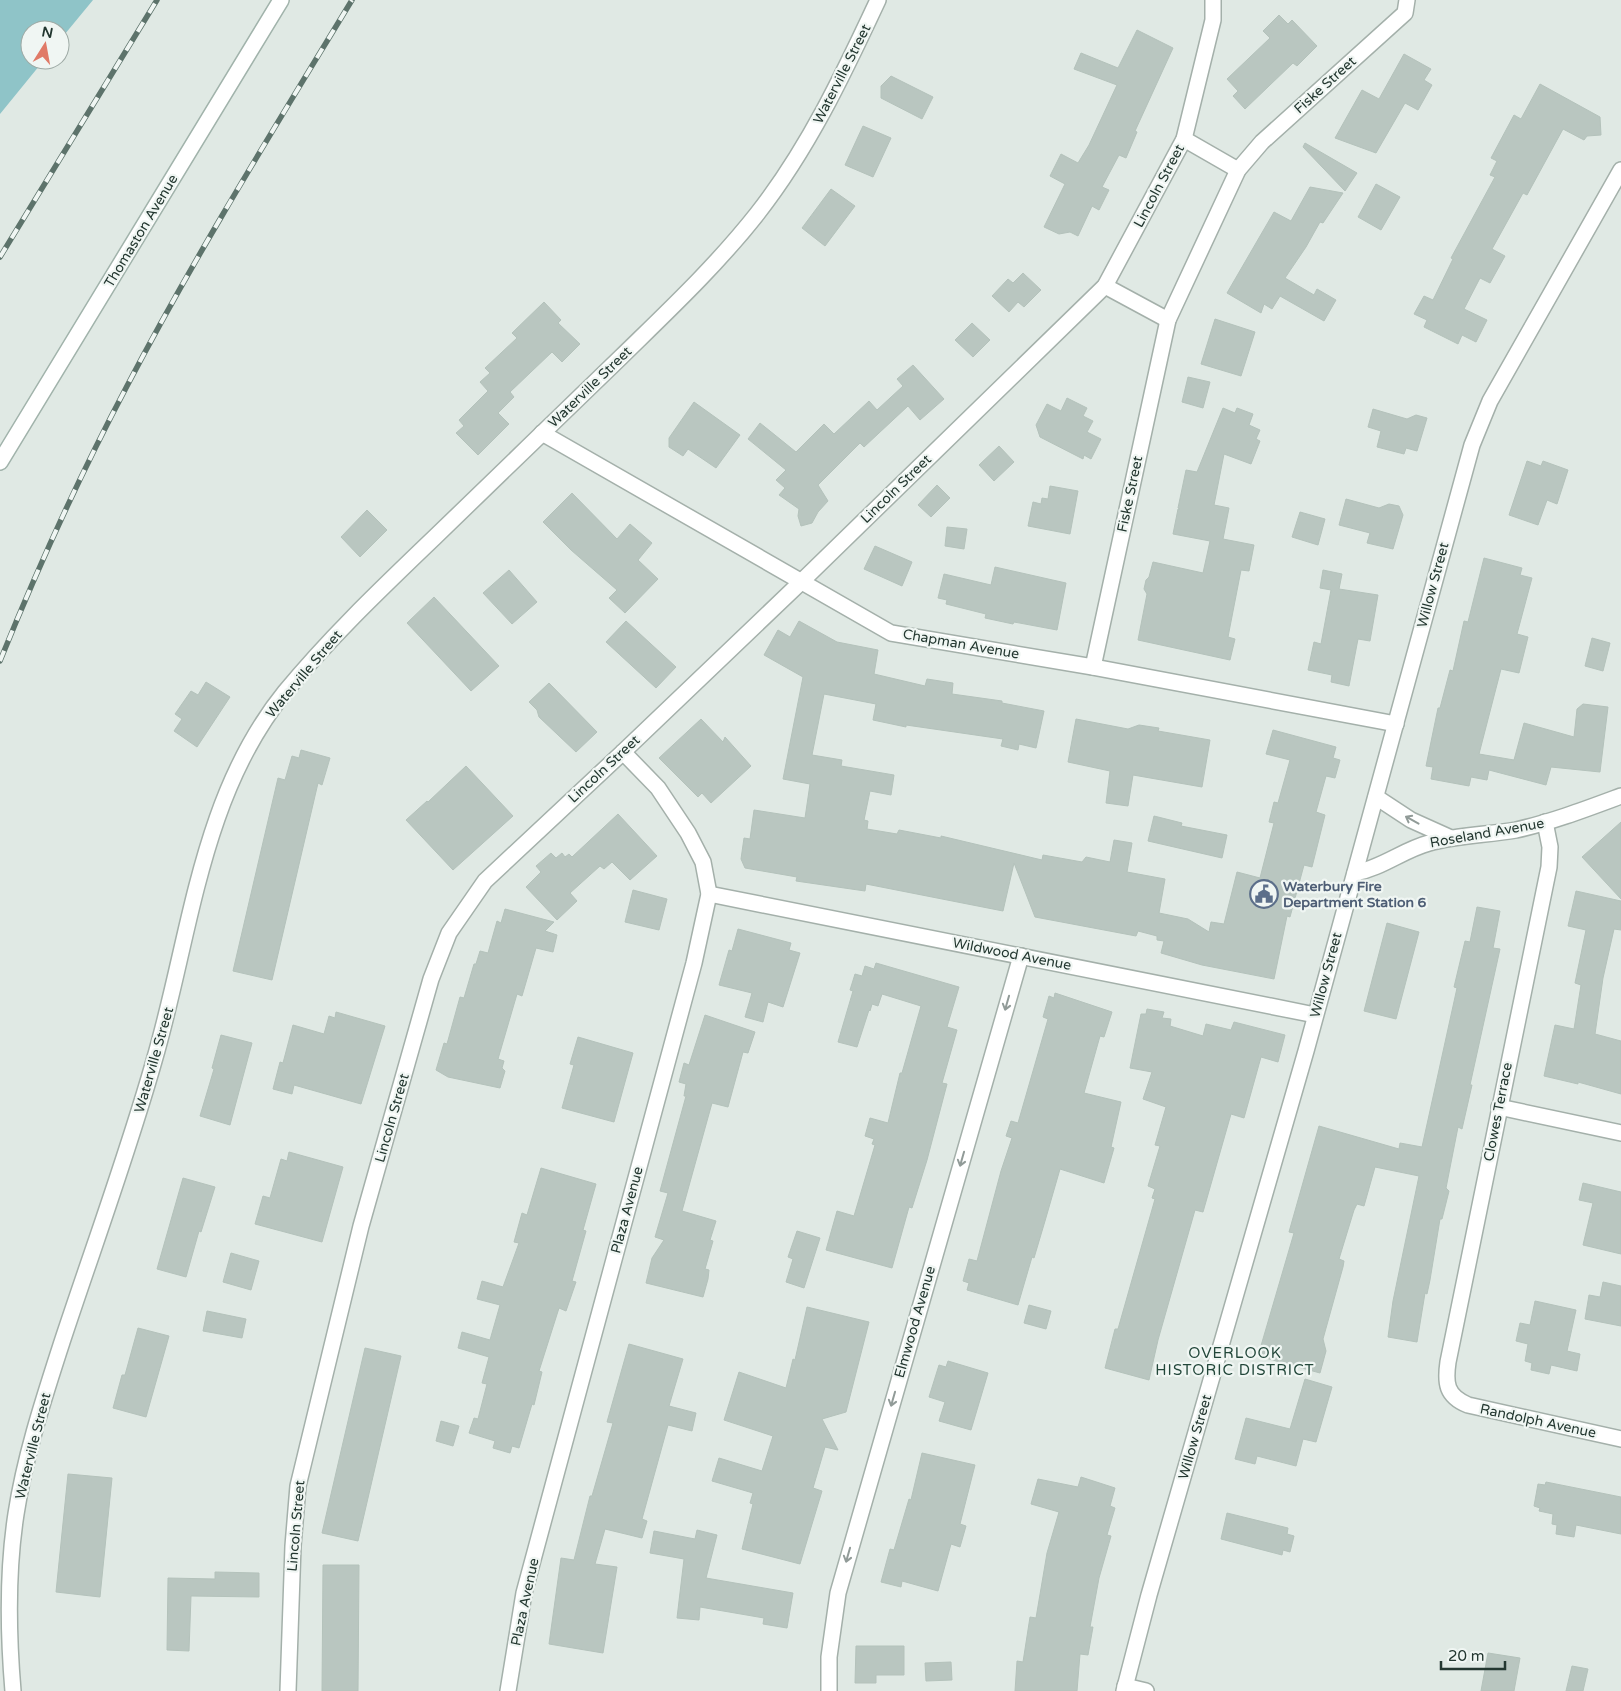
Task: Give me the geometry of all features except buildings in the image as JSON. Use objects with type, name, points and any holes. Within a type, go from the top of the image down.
[{"type":"street","name":"Thomaston Avenue","points":[[0,462],[281,0]]},
{"type":"street","name":"Waterville Street","points":[[13,1691],[10,1640],[10,1571],[16,1514],[25,1467],[60,1347],[126,1152],[154,1062],[208,843],[227,790],[237,769],[266,718],[305,669],[388,582],[702,277],[759,212],[792,165],[822,116],[878,0]]},
{"type":"street","name":"Lincoln Street","points":[[288,1691],[293,1546],[298,1486],[361,1226],[431,978],[449,933],[485,881],[801,582],[1105,286],[1184,139],[1213,20],[1213,0]]},
{"type":"street","name":"Fiske Street","points":[[1093,667],[1168,320],[1238,170],[1262,142],[1405,13],[1407,0]]},
{"type":"street","points":[[1184,139],[1238,170]]},
{"type":"street","name":"Willow Street","points":[[1124,1689],[1149,1595],[1355,873],[1472,445],[1490,401],[1621,170]]},
{"type":"street","points":[[1105,286],[1168,320]]},
{"type":"street","name":"Chapman Avenue","points":[[542,433],[891,632],[1093,667],[1396,724]]},
{"type":"street","name":"Plaza Avenue","points":[[508,1691],[524,1593],[694,963],[709,894],[702,862],[688,833],[658,788],[622,752]]},
{"type":"street","name":"Roseland Avenue","points":[[1355,873],[1374,868],[1418,846],[1451,838],[1514,830],[1545,822],[1621,796]]},
{"type":"street","points":[[1376,797],[1411,820],[1451,838]]},
{"type":"street","name":"Clowes Terrace","points":[[1456,1399],[1448,1388],[1448,1362],[1549,867],[1550,847],[1545,822]]},
{"type":"street","name":"Wildwood Avenue","points":[[709,894],[1315,1015]]},
{"type":"street","name":"Elmwood Avenue","points":[[830,1691],[829,1657],[838,1593],[1021,956]]},
{"type":"street","points":[[1499,1107],[1621,1133]]},
{"type":"street","name":"Randolph Avenue","points":[[1456,1399],[1477,1408],[1621,1439]]},
{"type":"street","points":[[1124,1689],[1146,1691]]},
{"type":"water","points":[[0,0],[93,0],[70,28],[70,20],[20,20],[20,70],[36,70],[0,114]]},
{"type":"railway","points":[[0,257],[157,0]]},
{"type":"railway","points":[[0,661],[60,522],[93,453],[153,337],[208,239],[352,0]]},
{"type":"place","name":"Waterbury Fire Department Station 6","points":[[1264,894]]},
{"type":"district","name":"OVERLOOK HISTORIC DISTRICT","points":[[1235,1362]]}]
